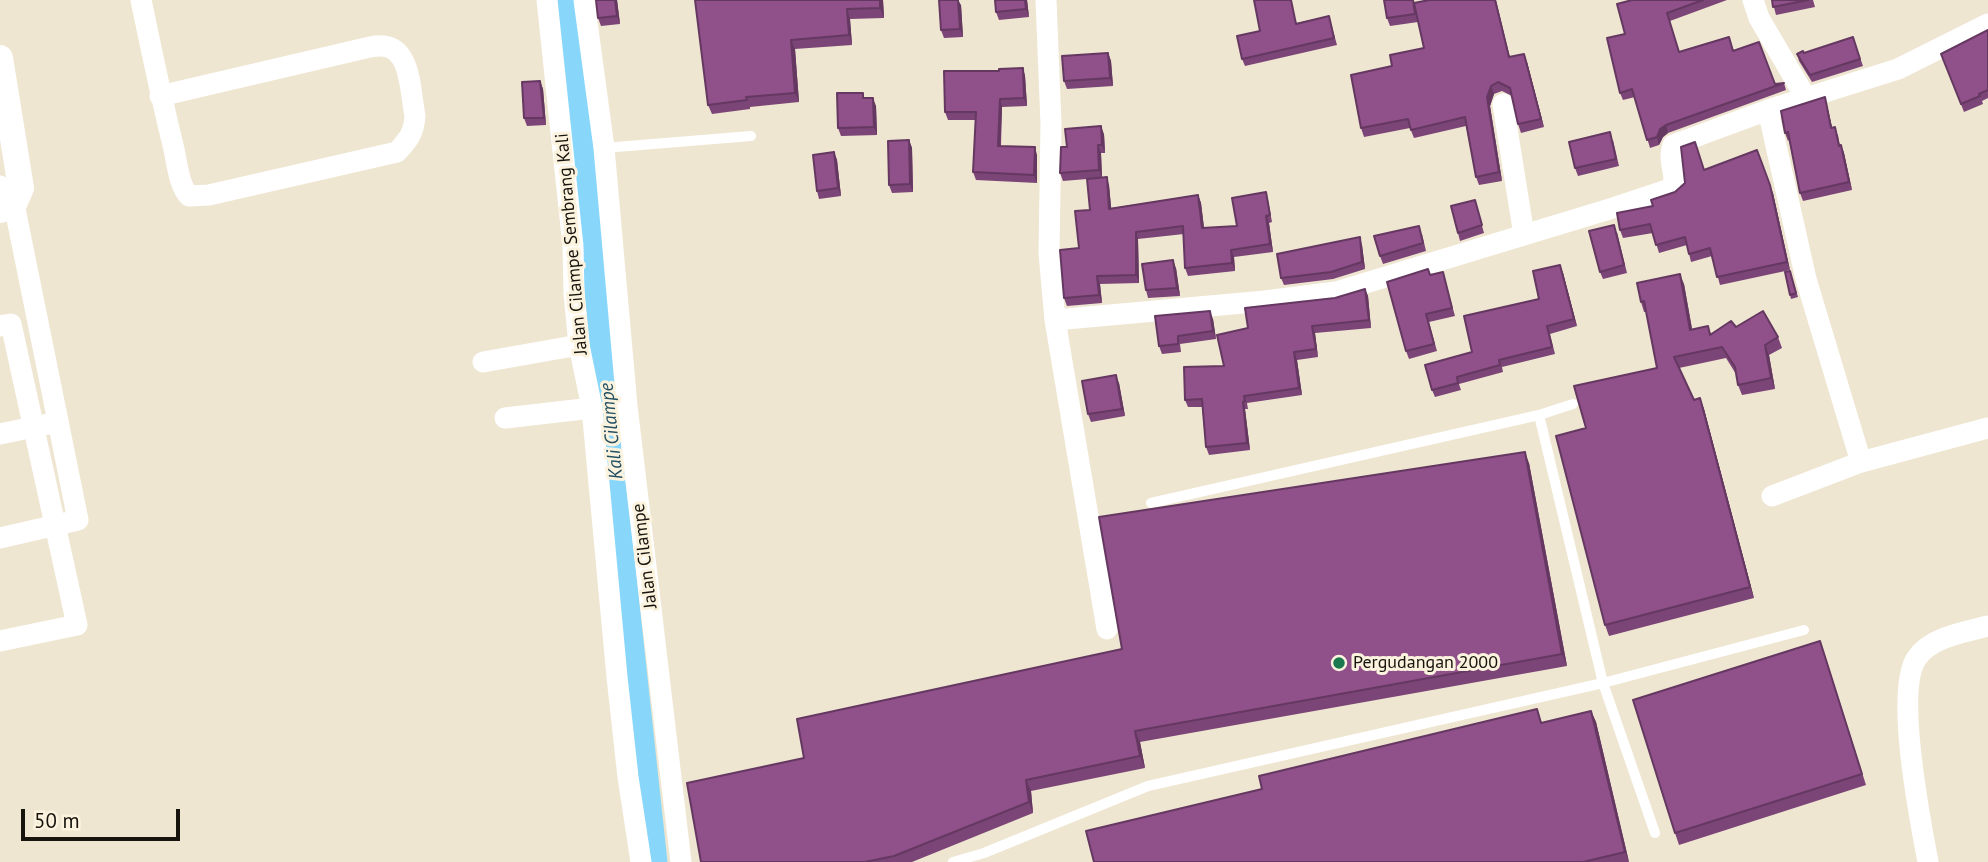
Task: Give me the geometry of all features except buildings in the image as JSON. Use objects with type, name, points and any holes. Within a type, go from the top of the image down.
[{"type":"street","points":[[141,0],[160,96],[182,185],[189,196],[196,197],[397,152],[413,134],[415,116],[404,60],[395,48],[387,45],[160,96]]},
{"type":"street","name":"Jalan Cilampe Sembrang Kali","points":[[547,0],[573,246],[579,345],[592,408],[628,777],[642,862]]},
{"type":"street","name":"Jalan Cilampe","points":[[584,0],[604,148],[627,405],[681,862]]},
{"type":"street","points":[[1046,0],[1051,124],[1049,253],[1055,320],[1107,629]]},
{"type":"street","points":[[1753,0],[1759,18],[1806,98]]},
{"type":"street","points":[[1055,320],[1336,292],[1673,188],[1673,145],[1768,110],[1898,69],[1988,24]]},
{"type":"street","points":[[0,58],[21,188],[5,200],[78,520],[0,538]]},
{"type":"street","points":[[1503,104],[1524,235]]},
{"type":"street","points":[[1768,110],[1807,279],[1861,462]]},
{"type":"street","points":[[0,165],[0,177]]},
{"type":"street","points":[[0,326],[11,324],[77,625],[0,641]]},
{"type":"street","points":[[484,362],[579,345]]},
{"type":"street","points":[[505,418],[592,408]]},
{"type":"street","points":[[0,434],[57,422]]},
{"type":"street","points":[[1772,496],[1861,462],[1988,428]]},
{"type":"street","points":[[1928,862],[1914,780],[1907,697],[1909,677],[1915,660],[1929,646],[1940,640],[1988,626]]},
{"type":"lane","points":[[604,148],[751,136]]},
{"type":"lane","points":[[1150,503],[1539,415],[1573,404]]},
{"type":"lane","points":[[1539,415],[1603,682],[1655,833]]},
{"type":"lane","points":[[953,862],[984,853],[1148,786],[1603,682],[1804,630]]},
{"type":"waterway","name":"Kali Cilampe","points":[[568,0],[613,466],[656,862]]},
{"type":"place","name":"Pergudangan 2000","points":[[1339,663]]}]
